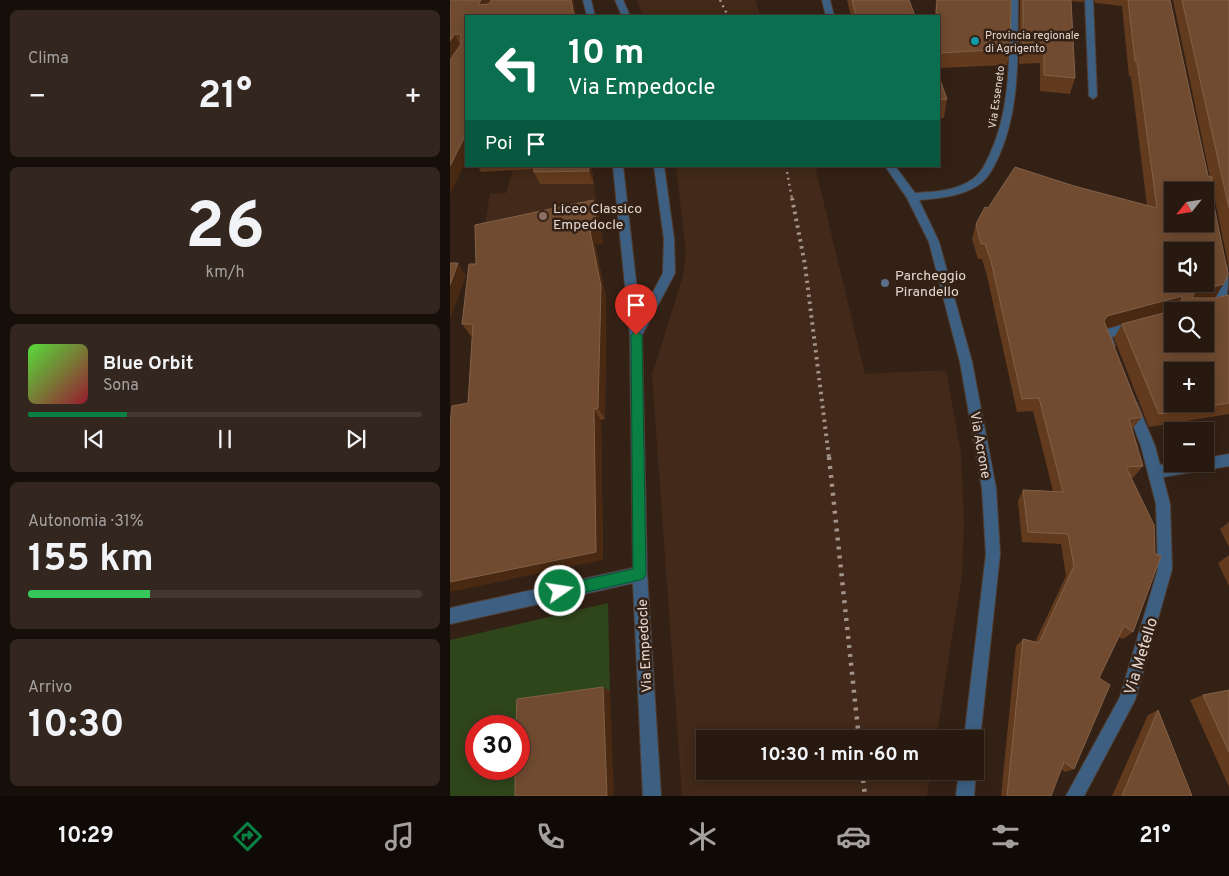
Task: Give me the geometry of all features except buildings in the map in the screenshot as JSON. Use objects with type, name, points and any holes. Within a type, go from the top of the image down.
[{"type":"street","points":[[587,0],[591,15]]},
{"type":"street","points":[[619,0],[626,15]]},
{"type":"street","points":[[826,0],[830,15]]},
{"type":"street","name":"Via Esseneto","points":[[912,197],[944,195],[967,187],[984,175],[999,149],[1006,122],[1011,79],[1014,0]]},
{"type":"street","points":[[1089,0],[1093,96]]},
{"type":"street","name":"Via Empedocle","points":[[618,167],[636,335],[640,574],[652,796]]},
{"type":"street","points":[[636,335],[669,273],[669,239],[659,167]]},
{"type":"street","name":"Via Acrone","points":[[891,167],[912,197],[934,242],[961,344],[989,488],[993,554],[973,730]]},
{"type":"street","points":[[1214,304],[1219,303],[1226,288],[1220,260]]},
{"type":"street","points":[[1115,360],[1105,334],[1144,324]]},
{"type":"street","name":"Via Metello","points":[[1075,796],[1127,700],[1165,569],[1163,504],[1148,446],[1128,394]]},
{"type":"street","points":[[1154,472],[1229,460]]},
{"type":"street","points":[[450,616],[640,574]]},
{"type":"street","points":[[965,796],[967,780]]},
{"type":"shaded area","points":[[637,0],[756,0],[760,15],[643,15]]},
{"type":"shaded area","name":"Liceo Classico Empedocle","points":[[514,167],[591,167],[603,243],[483,268],[483,238],[490,194],[506,193]]},
{"type":"shaded area","points":[[676,167],[815,167],[865,374],[946,370],[961,453],[964,521],[962,575],[937,730],[696,730],[696,780],[930,780],[927,796],[682,796],[652,375],[683,276],[686,253]]},
{"type":"green space","points":[[608,603],[610,691],[588,694],[525,796],[450,796],[450,640]]},
{"type":"railway","points":[[720,0],[728,15]]},
{"type":"railway","points":[[786,167],[792,199]]},
{"type":"railway","points":[[792,198],[805,265],[829,458]]},
{"type":"railway","points":[[829,457],[858,730]]},
{"type":"railway","points":[[863,780],[865,796]]},
{"type":"place","name":"Provincia regionale di Agrigento","points":[[975,41]]},
{"type":"place","name":"Liceo Classico Empedocle","points":[[543,216]]},
{"type":"place","name":"Parcheggio Pirandello","points":[[885,283]]},
{"type":"route","points":[[560,591],[640,574],[636,335]]}]
